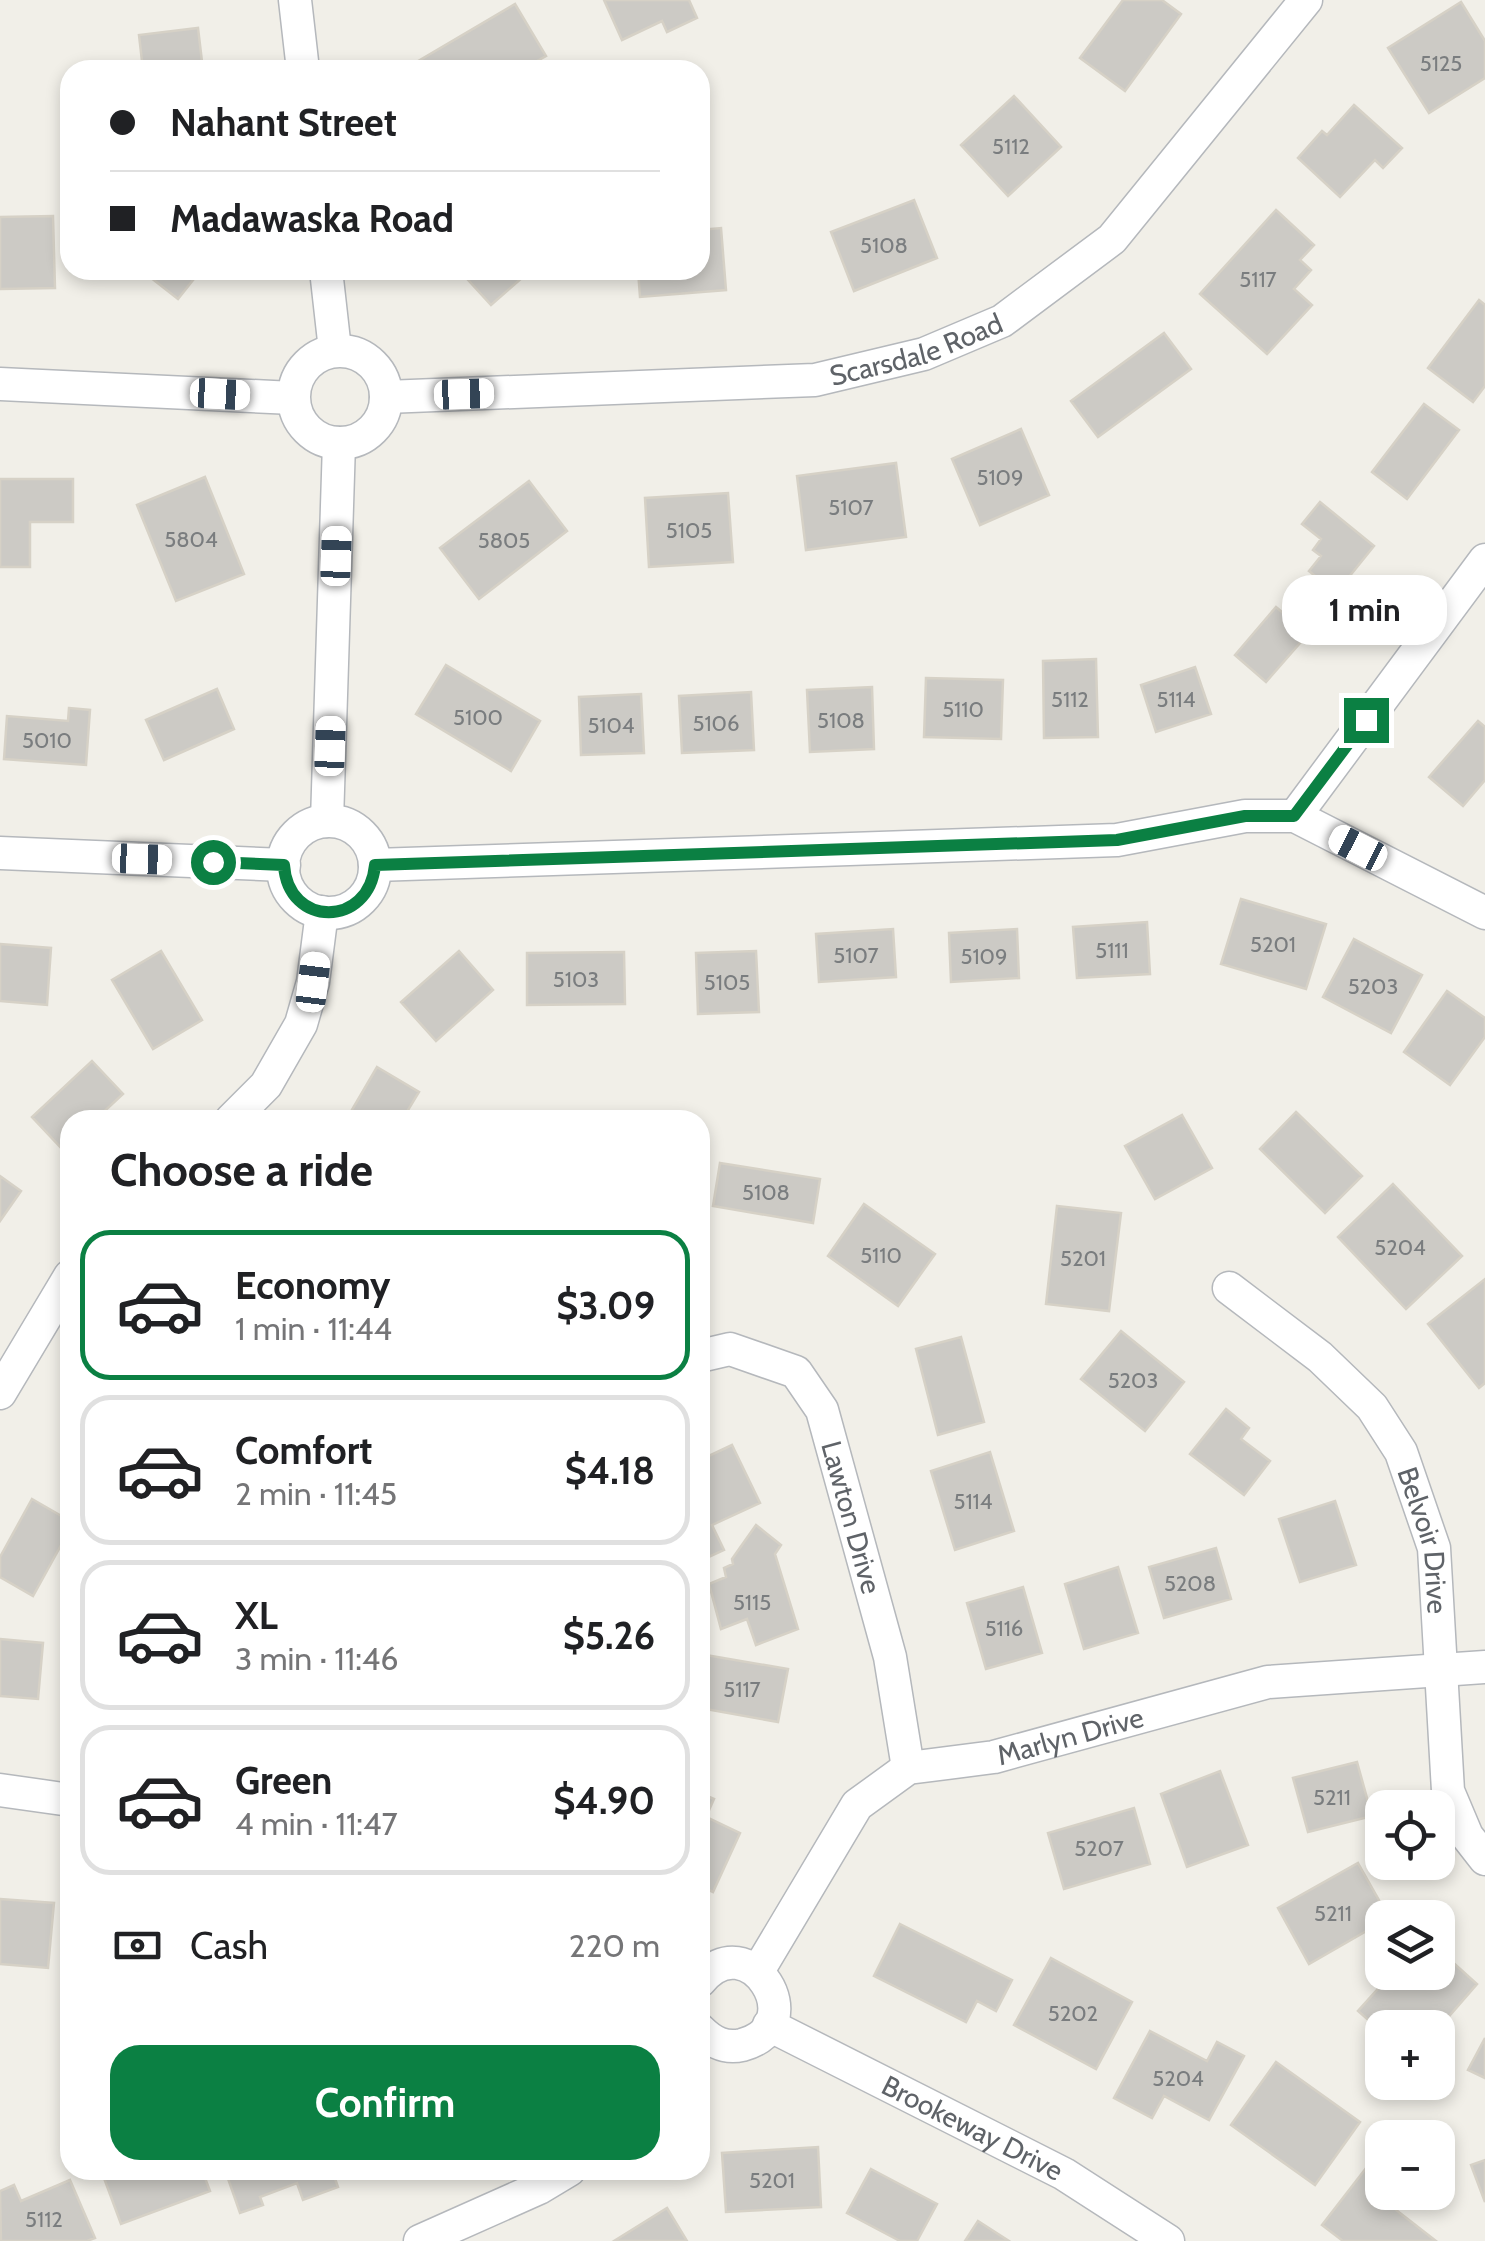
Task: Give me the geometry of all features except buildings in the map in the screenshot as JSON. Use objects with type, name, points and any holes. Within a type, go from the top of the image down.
[{"type":"street","points":[[295,0],[302,60]]},
{"type":"street","name":"Scarsdale Road","points":[[386,396],[815,380],[924,354],[1002,321],[1112,239],[1306,0]]},
{"type":"street","points":[[327,280],[336,350]]},
{"type":"street","points":[[336,350],[365,358],[384,382],[386,396],[377,424],[354,441],[339,443],[325,441],[302,424],[293,398],[295,384],[310,361],[336,350]]},
{"type":"street","points":[[0,384],[293,398]]},
{"type":"street","points":[[328,821],[339,443]]},
{"type":"street","points":[[1294,816],[1485,560]]},
{"type":"street","points":[[375,865],[1117,840],[1245,816],[1294,816],[1485,913]]},
{"type":"street","points":[[328,821],[355,828],[372,851],[375,865],[368,891],[360,901],[348,908],[322,912],[298,901],[285,878],[284,865],[286,852],[302,830],[328,821]]},
{"type":"street","points":[[0,852],[284,865]]},
{"type":"street","points":[[241,1110],[266,1086],[301,1024],[313,982],[322,912]]},
{"type":"street","name":"Belvoir Drive","points":[[1229,1288],[1320,1357],[1372,1407],[1401,1452],[1434,1548],[1448,1791],[1467,1836],[1485,1859]]},
{"type":"street","points":[[0,1392],[60,1293]]},
{"type":"street","name":"Lawton Drive","points":[[710,1354],[730,1349],[796,1372],[822,1410],[890,1657],[908,1768]]},
{"type":"street","name":"Marlyn Drive","points":[[758,1971],[857,1805],[908,1768],[994,1757],[1268,1682],[1485,1667]]},
{"type":"street","points":[[0,1790],[60,1799]]},
{"type":"street","points":[[710,1972],[731,1963],[758,1971],[774,2002],[769,2025],[760,2036],[735,2046],[710,2041]]},
{"type":"street","name":"Brookeway Drive","points":[[769,2025],[1064,2174],[1168,2241]]},
{"type":"street","points":[[420,2241],[552,2180]]},
{"type":"route","points":[[213,862],[284,865],[285,878],[298,901],[322,912],[335,912],[360,901],[374,878],[375,865],[1117,840],[1245,816],[1294,816],[1366,720]]}]
